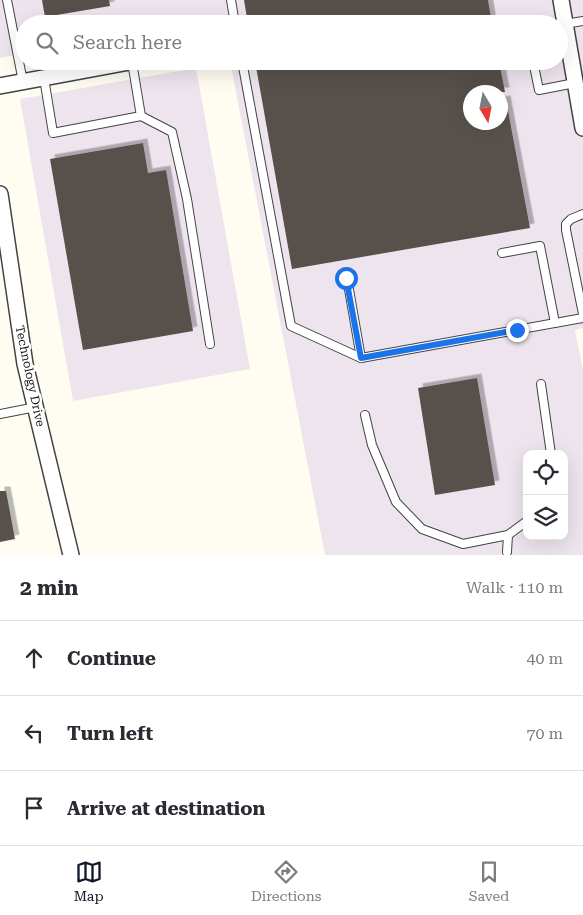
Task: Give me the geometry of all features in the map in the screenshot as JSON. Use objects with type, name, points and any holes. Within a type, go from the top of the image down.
[{"type":"street","points":[[560,0],[563,15]]},
{"type":"street","points":[[568,42],[581,106],[583,128]]},
{"type":"street","points":[[0,86],[86,70]]},
{"type":"street","name":"Technology Drive","points":[[0,194],[25,364],[72,555]]},
{"type":"lane","points":[[7,0],[15,41]]},
{"type":"lane","points":[[231,0],[234,15]]},
{"type":"lane","points":[[568,24],[583,21]]},
{"type":"lane","points":[[21,70],[23,82]]},
{"type":"lane","points":[[134,70],[140,116]]},
{"type":"lane","points":[[244,70],[292,326],[361,358],[555,323],[583,316],[566,230],[566,224],[571,219],[583,214]]},
{"type":"lane","points":[[535,70],[539,90],[575,83]]},
{"type":"lane","points":[[44,78],[54,133],[140,116],[172,132],[187,199],[210,344]]},
{"type":"lane","points":[[502,253],[540,246],[555,323]]},
{"type":"lane","points":[[346,278],[361,358]]},
{"type":"lane","points":[[541,384],[550,450]]},
{"type":"lane","points":[[0,414],[36,407]]},
{"type":"lane","points":[[364,415],[372,445],[396,502],[422,528],[464,544],[508,536],[523,524]]},
{"type":"lane","points":[[508,536],[508,554]]},
{"type":"shaded area","points":[[0,0],[583,0],[583,328],[575,330],[583,370],[583,555],[325,555],[232,70],[568,70],[568,15],[15,15],[15,55],[0,58]]},
{"type":"shaded area","points":[[185,70],[196,70],[250,369],[73,401],[20,99]]},
{"type":"building","points":[[42,0],[109,0],[110,6],[57,15],[45,15]]},
{"type":"building","points":[[244,0],[488,0],[490,15],[246,15]]},
{"type":"building","points":[[257,70],[501,70],[504,85],[463,85],[463,130],[508,130],[508,111],[530,228],[292,269]]},
{"type":"building","points":[[143,143],[148,173],[166,170],[193,331],[83,350],[50,159]]},
{"type":"building","points":[[477,378],[495,485],[435,495],[418,388]]},
{"type":"building","points":[[0,491],[6,491],[15,539],[0,542]]},
{"type":"route","points":[[346,278],[361,358],[517,330]]}]
